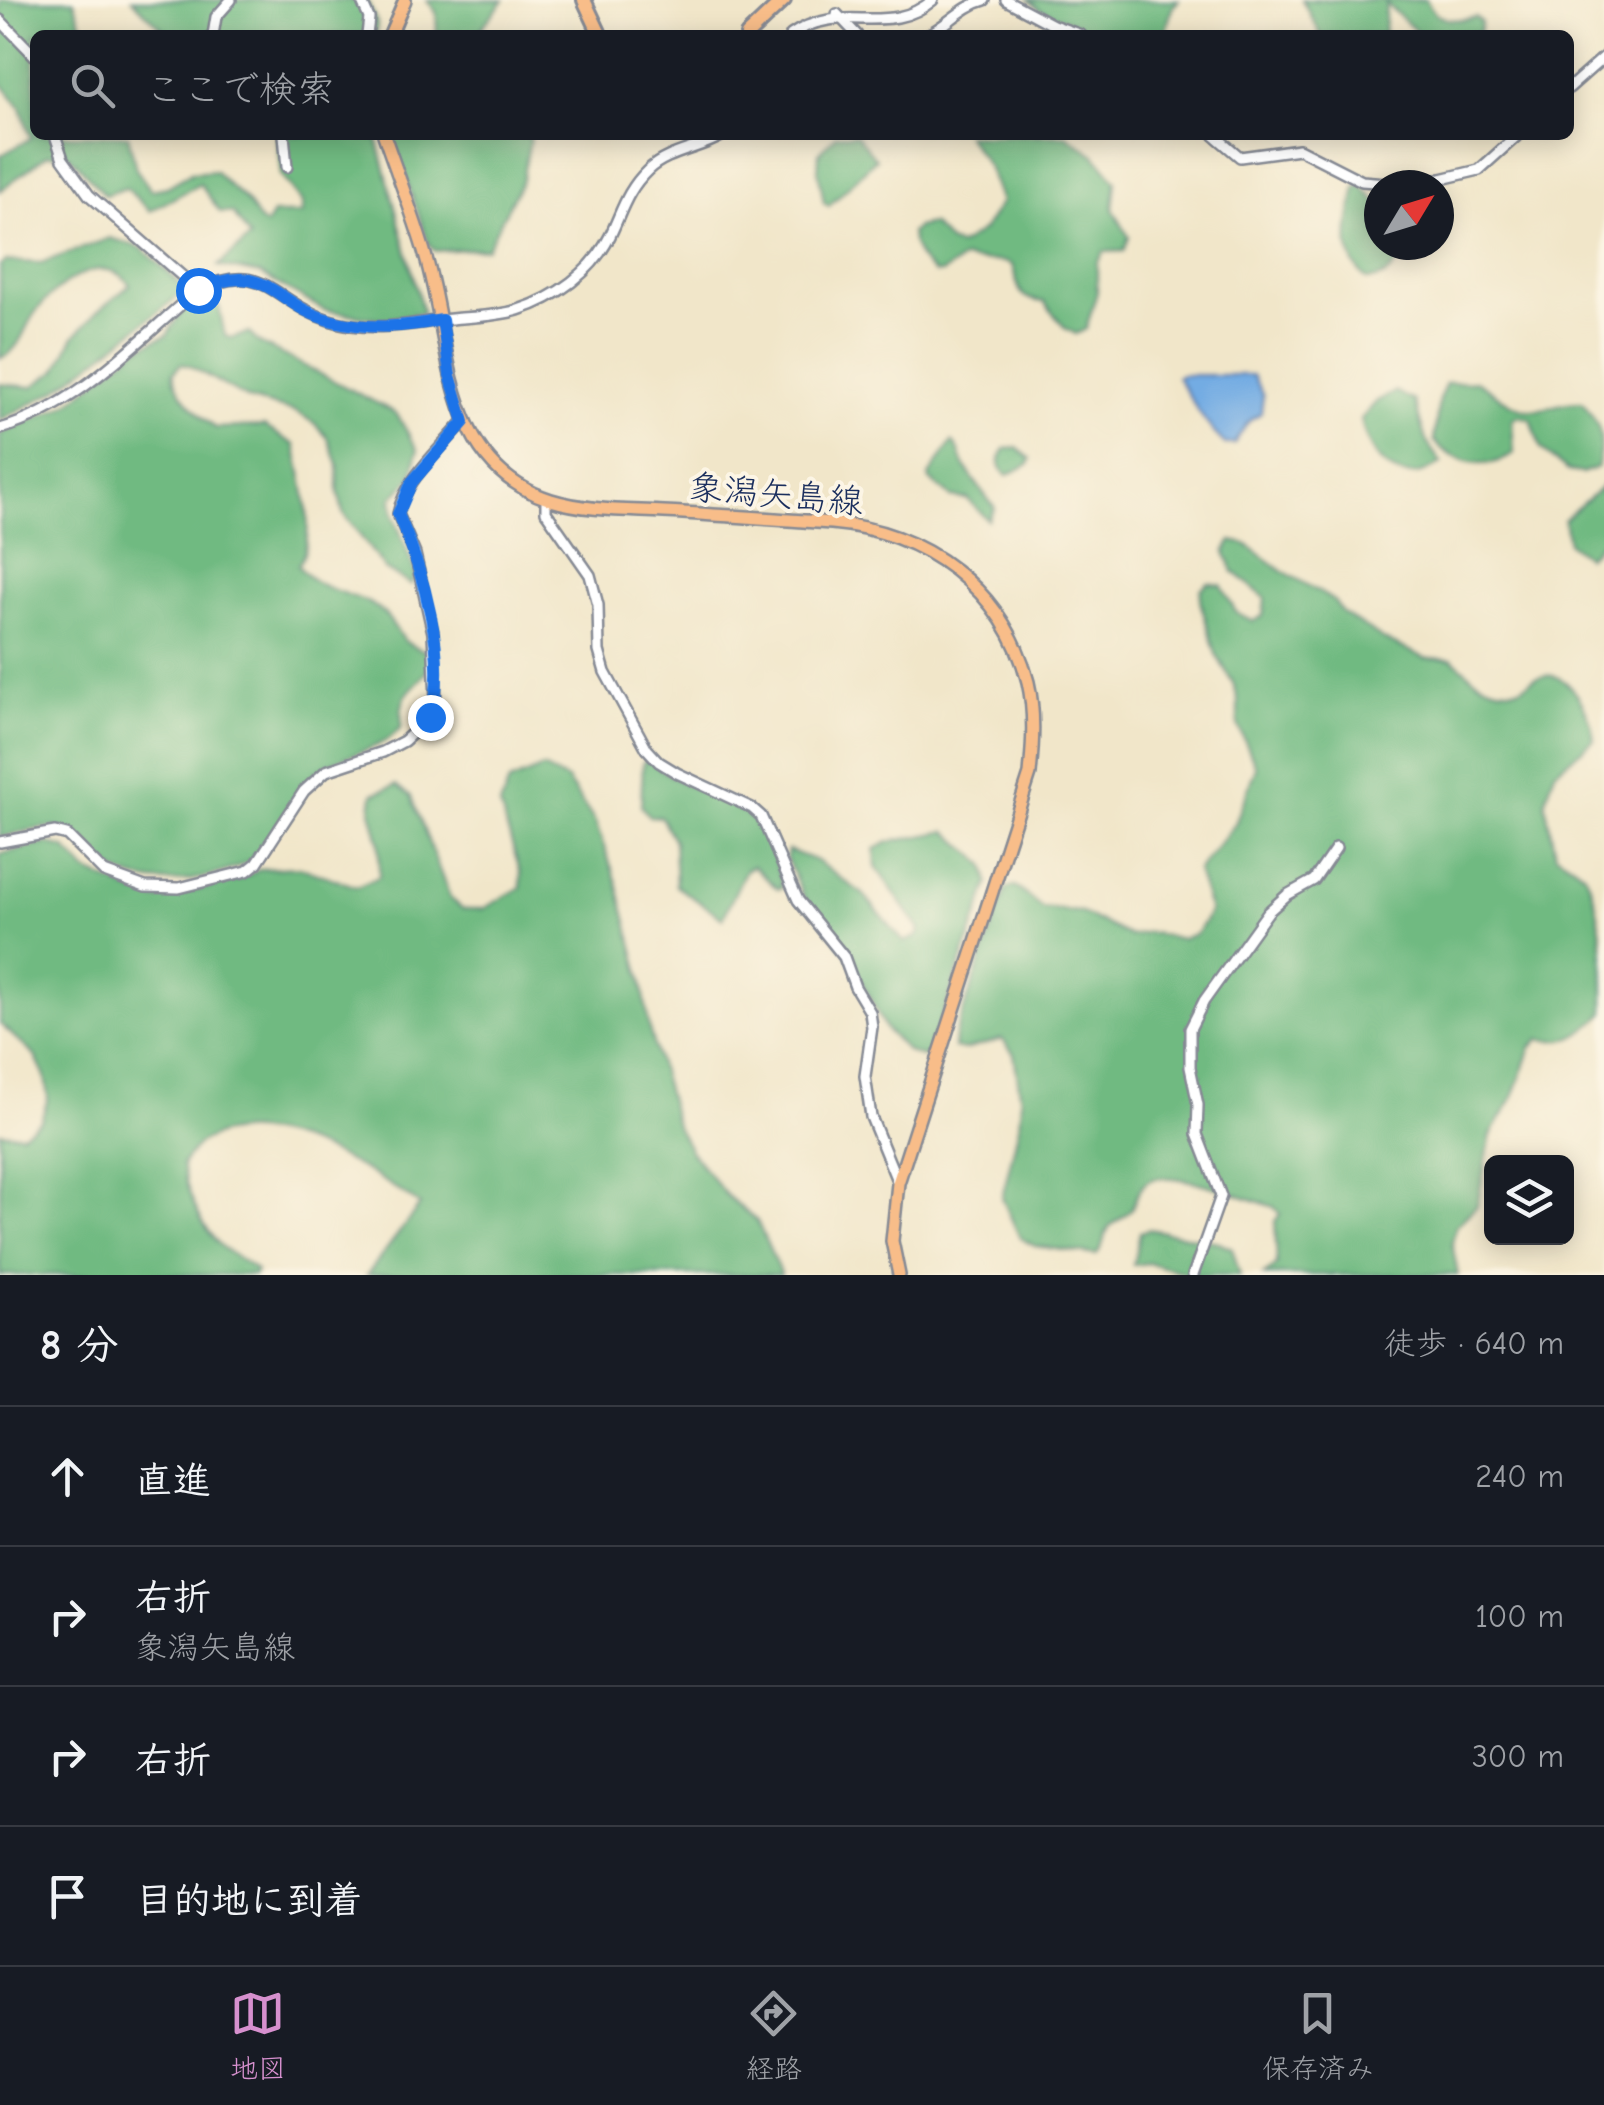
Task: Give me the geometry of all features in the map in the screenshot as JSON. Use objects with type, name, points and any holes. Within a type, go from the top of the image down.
[{"type":"highway","points":[[584,0],[598,30]]},
{"type":"highway","points":[[752,30],[784,0]]},
{"type":"main road","points":[[392,30],[405,0]]},
{"type":"main road","name":"象潟矢島線","points":[[386,140],[426,258],[442,320],[450,375],[464,422],[494,466],[513,482],[546,498],[596,508],[864,526],[898,536],[950,564],[974,588],[1003,628],[1028,682],[1032,722],[1030,774],[898,1182],[892,1242],[896,1273]]},
{"type":"street","points":[[214,30],[216,17],[231,0]]},
{"type":"street","points":[[362,0],[370,18],[368,30]]},
{"type":"street","points":[[799,30],[820,16],[905,16],[920,11],[933,0]]},
{"type":"street","points":[[939,30],[965,7],[985,0]]},
{"type":"street","points":[[1006,0],[1066,30]]},
{"type":"street","points":[[837,14],[852,30]]},
{"type":"street","points":[[0,20],[30,51]]},
{"type":"street","points":[[1574,84],[1604,57]]},
{"type":"street","points":[[57,140],[63,159],[89,195],[198,290]]},
{"type":"street","points":[[284,140],[286,167]]},
{"type":"street","points":[[0,429],[71,397],[198,290],[220,279],[245,277],[259,281],[328,320],[380,328],[514,311],[543,301],[589,267],[608,240],[632,187],[652,166],[712,140]]},
{"type":"street","points":[[1220,140],[1240,157],[1299,148],[1362,181],[1397,184],[1478,170],[1512,140]]},
{"type":"street","points":[[0,842],[55,832],[67,835],[104,872],[144,887],[179,888],[246,871],[264,855],[304,791],[326,771],[382,752],[424,725],[436,702],[433,633],[415,554],[398,508],[412,482],[464,422]]},
{"type":"street","points":[[546,498],[546,512],[590,575],[598,604],[599,650],[605,672],[647,750],[678,774],[752,808],[760,816],[798,900],[844,957],[870,1012],[872,1027],[865,1076],[871,1117],[898,1182]]},
{"type":"street","points":[[1193,1275],[1221,1196],[1197,1134],[1190,1029],[1204,1001],[1238,958],[1259,923],[1287,895],[1314,880],[1336,848]]},
{"type":"green space","points":[[0,0],[74,0],[83,30],[30,30],[30,135],[21,108],[0,82]]},
{"type":"green space","points":[[132,0],[367,0],[377,23],[376,30],[164,30]]},
{"type":"green space","points":[[427,0],[504,0],[480,30],[437,30],[436,12]]},
{"type":"green space","points":[[1029,0],[1179,0],[1172,8],[1166,30],[1089,30],[1039,9]]},
{"type":"green space","points":[[1302,0],[1426,0],[1441,17],[1476,17],[1481,22],[1480,30],[1415,30],[1386,4],[1384,30],[1318,30]]},
{"type":"green space","points":[[30,139],[129,140],[136,169],[151,190],[167,187],[191,173],[215,171],[266,225],[273,214],[302,214],[302,203],[281,176],[277,140],[377,140],[423,313],[386,320],[324,310],[260,274],[218,266],[250,238],[233,213],[220,212],[200,184],[150,211],[126,188],[105,195],[70,156],[48,154],[0,191],[0,156]]},
{"type":"green space","points":[[393,140],[530,140],[522,180],[487,248],[435,251],[429,245]]},
{"type":"green space","points":[[831,140],[860,140],[876,159],[829,206],[824,203],[819,153]]},
{"type":"green space","points":[[969,140],[1073,140],[1095,155],[1116,181],[1113,209],[1129,237],[1124,251],[1104,252],[1097,263],[1097,292],[1086,329],[1076,334],[1065,328],[1044,302],[1024,296],[1012,265],[964,258],[942,273],[934,273],[918,255],[911,233],[917,227],[931,224],[949,242],[959,246],[983,230],[1001,202],[988,167]]},
{"type":"green space","points":[[1356,187],[1364,188],[1364,260],[1399,260],[1387,274],[1373,280],[1367,280],[1358,270],[1349,248]]},
{"type":"green space","points":[[110,238],[142,248],[184,287],[181,294],[57,390],[0,420],[0,384],[32,387],[57,370],[73,338],[130,285],[107,270],[82,274],[38,309],[14,349],[0,358],[0,265],[6,261],[41,263]]},
{"type":"green space","points":[[199,297],[212,298],[219,307],[225,336],[249,333],[258,342],[396,413],[418,450],[412,477],[392,498],[394,516],[416,574],[411,585],[385,569],[343,513],[338,464],[328,438],[314,423],[296,412],[248,399],[190,366],[181,364],[173,373],[184,396],[215,428],[264,426],[295,445],[308,524],[304,554],[298,565],[315,581],[380,610],[408,644],[426,651],[431,665],[405,697],[402,726],[372,748],[315,773],[254,859],[198,879],[159,882],[121,873],[104,864],[62,829],[0,837],[0,434],[68,404],[136,349],[167,335],[181,312]]},
{"type":"green space","points":[[1476,381],[1527,410],[1582,402],[1600,432],[1597,467],[1582,473],[1568,471],[1541,449],[1531,419],[1518,416],[1512,420],[1514,453],[1505,459],[1472,462],[1441,448],[1434,440],[1439,399],[1446,383]]},
{"type":"green space","points":[[1395,392],[1414,401],[1426,441],[1441,463],[1426,471],[1412,474],[1389,468],[1371,448],[1365,434],[1361,419],[1377,401]]},
{"type":"green space","points":[[952,442],[967,471],[995,508],[988,520],[967,499],[951,497],[930,480]]},
{"type":"green space","points":[[1017,448],[1031,459],[1029,464],[1007,475],[1001,466],[1001,456],[1005,449]]},
{"type":"green space","points":[[1603,486],[1604,540],[1587,557],[1568,543],[1564,519]]},
{"type":"green space","points":[[1232,541],[1246,544],[1334,601],[1342,613],[1383,639],[1425,658],[1453,659],[1484,683],[1514,689],[1536,678],[1559,678],[1577,695],[1589,718],[1594,740],[1555,771],[1545,802],[1555,853],[1586,876],[1592,890],[1602,942],[1604,1014],[1575,1036],[1539,1039],[1531,1048],[1512,1100],[1484,1155],[1477,1206],[1456,1226],[1452,1243],[1458,1275],[1263,1275],[1277,1265],[1275,1221],[1280,1214],[1274,1207],[1190,1181],[1157,1178],[1147,1182],[1130,1211],[1109,1228],[1096,1255],[1035,1246],[1020,1238],[1002,1198],[1019,1126],[1021,1100],[1014,1054],[1002,1039],[965,1050],[954,1048],[955,1035],[1006,889],[1015,886],[1042,908],[1080,912],[1130,936],[1147,932],[1182,939],[1197,933],[1210,911],[1197,871],[1235,824],[1256,767],[1238,725],[1238,699],[1233,683],[1216,654],[1200,601],[1201,589],[1208,583],[1221,585],[1236,612],[1253,621],[1263,616],[1265,598],[1234,572],[1225,552]]},
{"type":"green space","points":[[649,760],[749,816],[763,832],[774,855],[782,888],[778,889],[753,866],[746,869],[723,918],[676,886],[674,841],[661,817],[649,816],[641,806],[643,762]]},
{"type":"green space","points":[[543,768],[567,780],[595,822],[617,882],[642,981],[650,1032],[676,1125],[691,1152],[726,1195],[757,1221],[781,1275],[367,1275],[420,1205],[316,1146],[256,1131],[228,1132],[203,1141],[182,1164],[190,1195],[205,1226],[222,1247],[256,1271],[254,1275],[0,1275],[0,1132],[22,1134],[41,1120],[48,1098],[45,1077],[35,1056],[0,1024],[0,854],[47,843],[65,848],[86,871],[143,896],[176,895],[238,880],[260,869],[300,867],[357,887],[379,877],[379,842],[371,811],[373,794],[396,785],[411,796],[450,898],[463,909],[483,909],[521,887],[521,874],[500,806],[509,782]]},
{"type":"green space","points":[[947,831],[985,865],[989,883],[930,1052],[923,1057],[908,1052],[886,1030],[852,961],[804,897],[786,858],[788,850],[815,860],[863,894],[904,942],[918,936],[920,930],[876,867],[875,849],[889,842]]},
{"type":"green space","points":[[1149,1229],[1232,1248],[1240,1275],[1192,1275],[1149,1263],[1133,1265],[1140,1232]]},
{"type":"water","points":[[1252,375],[1263,395],[1261,413],[1248,422],[1234,444],[1225,444],[1177,377]]},
{"type":"route","points":[[198,290],[220,279],[245,277],[328,320],[380,328],[442,320],[450,375],[464,422],[412,482],[398,508],[415,554],[433,633],[436,702],[430,717]]}]
